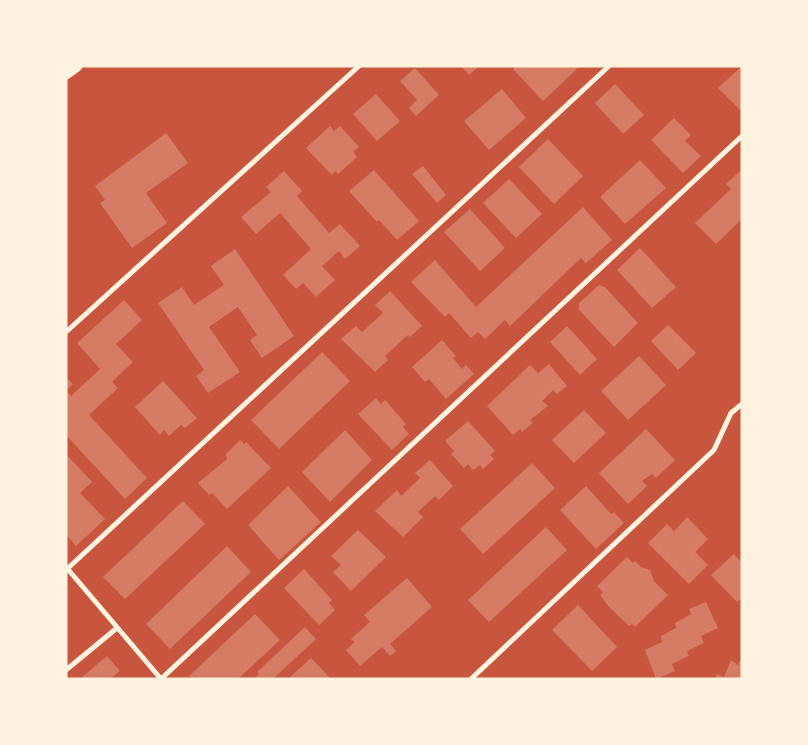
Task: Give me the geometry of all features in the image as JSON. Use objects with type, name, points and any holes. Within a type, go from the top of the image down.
[{"type":"highway","points":[[66,74],[77,66]]},
{"type":"street","points":[[66,332],[359,66]]},
{"type":"street","points":[[609,66],[67,568],[161,679],[742,136]]},
{"type":"street","points":[[471,679],[714,450],[731,414],[742,404]]},
{"type":"street","points":[[66,670],[117,628]]},
{"type":"building","points":[[461,66],[479,66],[469,75]]},
{"type":"building","points":[[516,66],[580,66],[543,101],[513,69]]},
{"type":"building","points":[[742,66],[742,112],[718,88]]},
{"type":"building","points":[[415,68],[439,95],[416,116],[409,108],[417,100],[400,81]]},
{"type":"building","points":[[615,84],[644,115],[623,134],[595,103]]},
{"type":"building","points":[[502,89],[526,118],[489,150],[464,121]]},
{"type":"building","points":[[376,94],[400,121],[377,141],[353,114]]},
{"type":"building","points":[[674,118],[691,135],[685,141],[701,156],[683,173],[651,140]]},
{"type":"building","points":[[330,126],[334,131],[340,126],[359,147],[353,152],[357,157],[338,174],[335,171],[332,175],[306,148]]},
{"type":"building","points":[[166,133],[188,163],[146,193],[167,223],[132,248],[100,203],[105,200],[95,186]]},
{"type":"building","points":[[548,139],[583,176],[554,204],[519,167]]},
{"type":"building","points":[[640,160],[666,188],[625,224],[600,197]]},
{"type":"building","points":[[423,166],[446,195],[437,203],[412,174]]},
{"type":"building","points":[[742,169],[742,219],[716,244],[695,223],[731,189],[726,184]]},
{"type":"building","points":[[374,170],[419,221],[397,240],[379,220],[377,222],[349,191]]},
{"type":"building","points":[[284,171],[302,191],[297,196],[329,233],[340,224],[360,246],[345,259],[339,251],[322,266],[335,280],[316,297],[303,283],[296,289],[283,275],[311,249],[280,213],[256,234],[241,217],[271,192],[266,187]]},
{"type":"building","points":[[509,179],[542,214],[516,238],[483,203]]},
{"type":"building","points":[[583,207],[612,240],[586,263],[581,258],[510,326],[505,320],[485,339],[478,332],[471,338],[449,313],[445,317],[411,282],[435,260],[476,307]]},
{"type":"building","points":[[470,209],[505,248],[480,271],[444,232]]},
{"type":"building","points":[[640,248],[676,287],[652,308],[617,270]]},
{"type":"building","points":[[235,249],[294,336],[262,358],[250,340],[257,335],[238,307],[209,327],[240,372],[208,393],[196,376],[204,370],[158,303],[182,287],[194,305],[224,285],[211,266]]},
{"type":"building","points":[[599,285],[605,287],[638,323],[614,347],[579,310],[579,303]]},
{"type":"building","points":[[390,291],[422,326],[410,337],[408,335],[385,356],[388,360],[375,372],[341,339],[356,326],[362,332],[383,313],[375,305]]},
{"type":"building","points":[[124,300],[142,320],[116,344],[133,362],[112,382],[118,388],[89,415],[147,478],[125,499],[66,435],[66,391],[71,396],[100,369],[77,343]]},
{"type":"building","points":[[668,325],[696,353],[678,370],[651,341]]},
{"type":"building","points":[[567,326],[597,359],[580,375],[550,342]]},
{"type":"building","points":[[442,340],[456,356],[453,358],[462,369],[466,365],[474,374],[446,399],[429,379],[425,382],[412,367]]},
{"type":"building","points":[[322,352],[350,381],[279,449],[251,420]]},
{"type":"building","points":[[639,356],[666,385],[628,420],[601,391]]},
{"type":"building","points":[[549,364],[567,386],[557,394],[553,390],[542,401],[548,406],[530,420],[533,423],[522,432],[520,429],[513,435],[487,406],[530,365],[538,373]]},
{"type":"building","points":[[66,377],[73,384],[66,390]]},
{"type":"building","points":[[163,381],[197,418],[185,428],[181,425],[169,436],[164,430],[160,435],[135,407]]},
{"type":"building","points":[[376,398],[381,404],[385,400],[406,424],[403,427],[409,434],[392,450],[358,414]]},
{"type":"building","points":[[584,410],[606,433],[574,463],[552,440]]},
{"type":"building","points":[[468,421],[495,451],[490,455],[494,459],[483,469],[480,465],[473,470],[468,464],[464,468],[451,454],[454,451],[445,441]]},
{"type":"building","points":[[646,429],[675,460],[656,478],[652,474],[642,481],[647,486],[628,504],[599,473]]},
{"type":"building","points":[[345,430],[372,460],[330,502],[302,472]]},
{"type":"building","points":[[240,440],[244,444],[246,442],[271,468],[227,509],[212,493],[209,495],[198,483],[227,459],[226,454]]},
{"type":"building","points":[[66,454],[92,482],[80,493],[105,519],[76,546],[66,535]]},
{"type":"building","points":[[430,460],[453,486],[439,500],[435,496],[418,512],[423,517],[403,537],[375,511],[397,490],[401,496],[420,478],[415,473]]},
{"type":"building","points":[[532,463],[555,488],[483,554],[460,529]]},
{"type":"building","points":[[288,486],[321,522],[279,560],[248,525]]},
{"type":"building","points":[[586,486],[611,514],[614,512],[624,523],[596,549],[560,510]]},
{"type":"building","points":[[183,501],[205,524],[125,599],[103,577]]},
{"type":"building","points":[[687,517],[708,539],[695,552],[708,565],[689,584],[648,543],[667,524],[674,531]]},
{"type":"building","points":[[546,527],[567,550],[489,622],[468,600]]},
{"type":"building","points":[[358,530],[386,557],[351,591],[333,572],[341,565],[331,556]]},
{"type":"building","points":[[227,546],[251,572],[170,649],[146,624]]},
{"type":"building","points":[[734,554],[742,563],[742,598],[737,602],[711,575]]},
{"type":"building","points":[[627,557],[633,563],[635,561],[641,567],[650,570],[654,581],[668,595],[635,627],[632,624],[629,626],[609,607],[600,595],[603,592],[597,586]]},
{"type":"building","points":[[304,569],[332,600],[329,603],[335,610],[319,625],[284,588]]},
{"type":"building","points":[[407,578],[432,607],[390,644],[396,651],[390,656],[382,647],[360,666],[346,650],[355,642],[351,639],[370,622],[364,615]]},
{"type":"building","points":[[706,602],[718,628],[701,636],[704,643],[687,651],[689,656],[672,664],[675,671],[656,679],[645,650],[662,642],[661,636],[676,628],[675,623],[691,614],[689,609]]},
{"type":"building","points":[[578,605],[617,647],[592,671],[552,630]]},
{"type":"building","points":[[255,614],[280,640],[238,679],[192,679],[189,676]]},
{"type":"building","points":[[305,627],[316,639],[273,679],[254,679],[259,674],[257,672]]},
{"type":"building","points":[[107,656],[120,671],[110,679],[80,679]]},
{"type":"building","points":[[742,656],[742,679],[715,679],[717,674],[724,677],[731,660],[738,665]]},
{"type":"building","points":[[311,658],[331,679],[288,679]]}]
